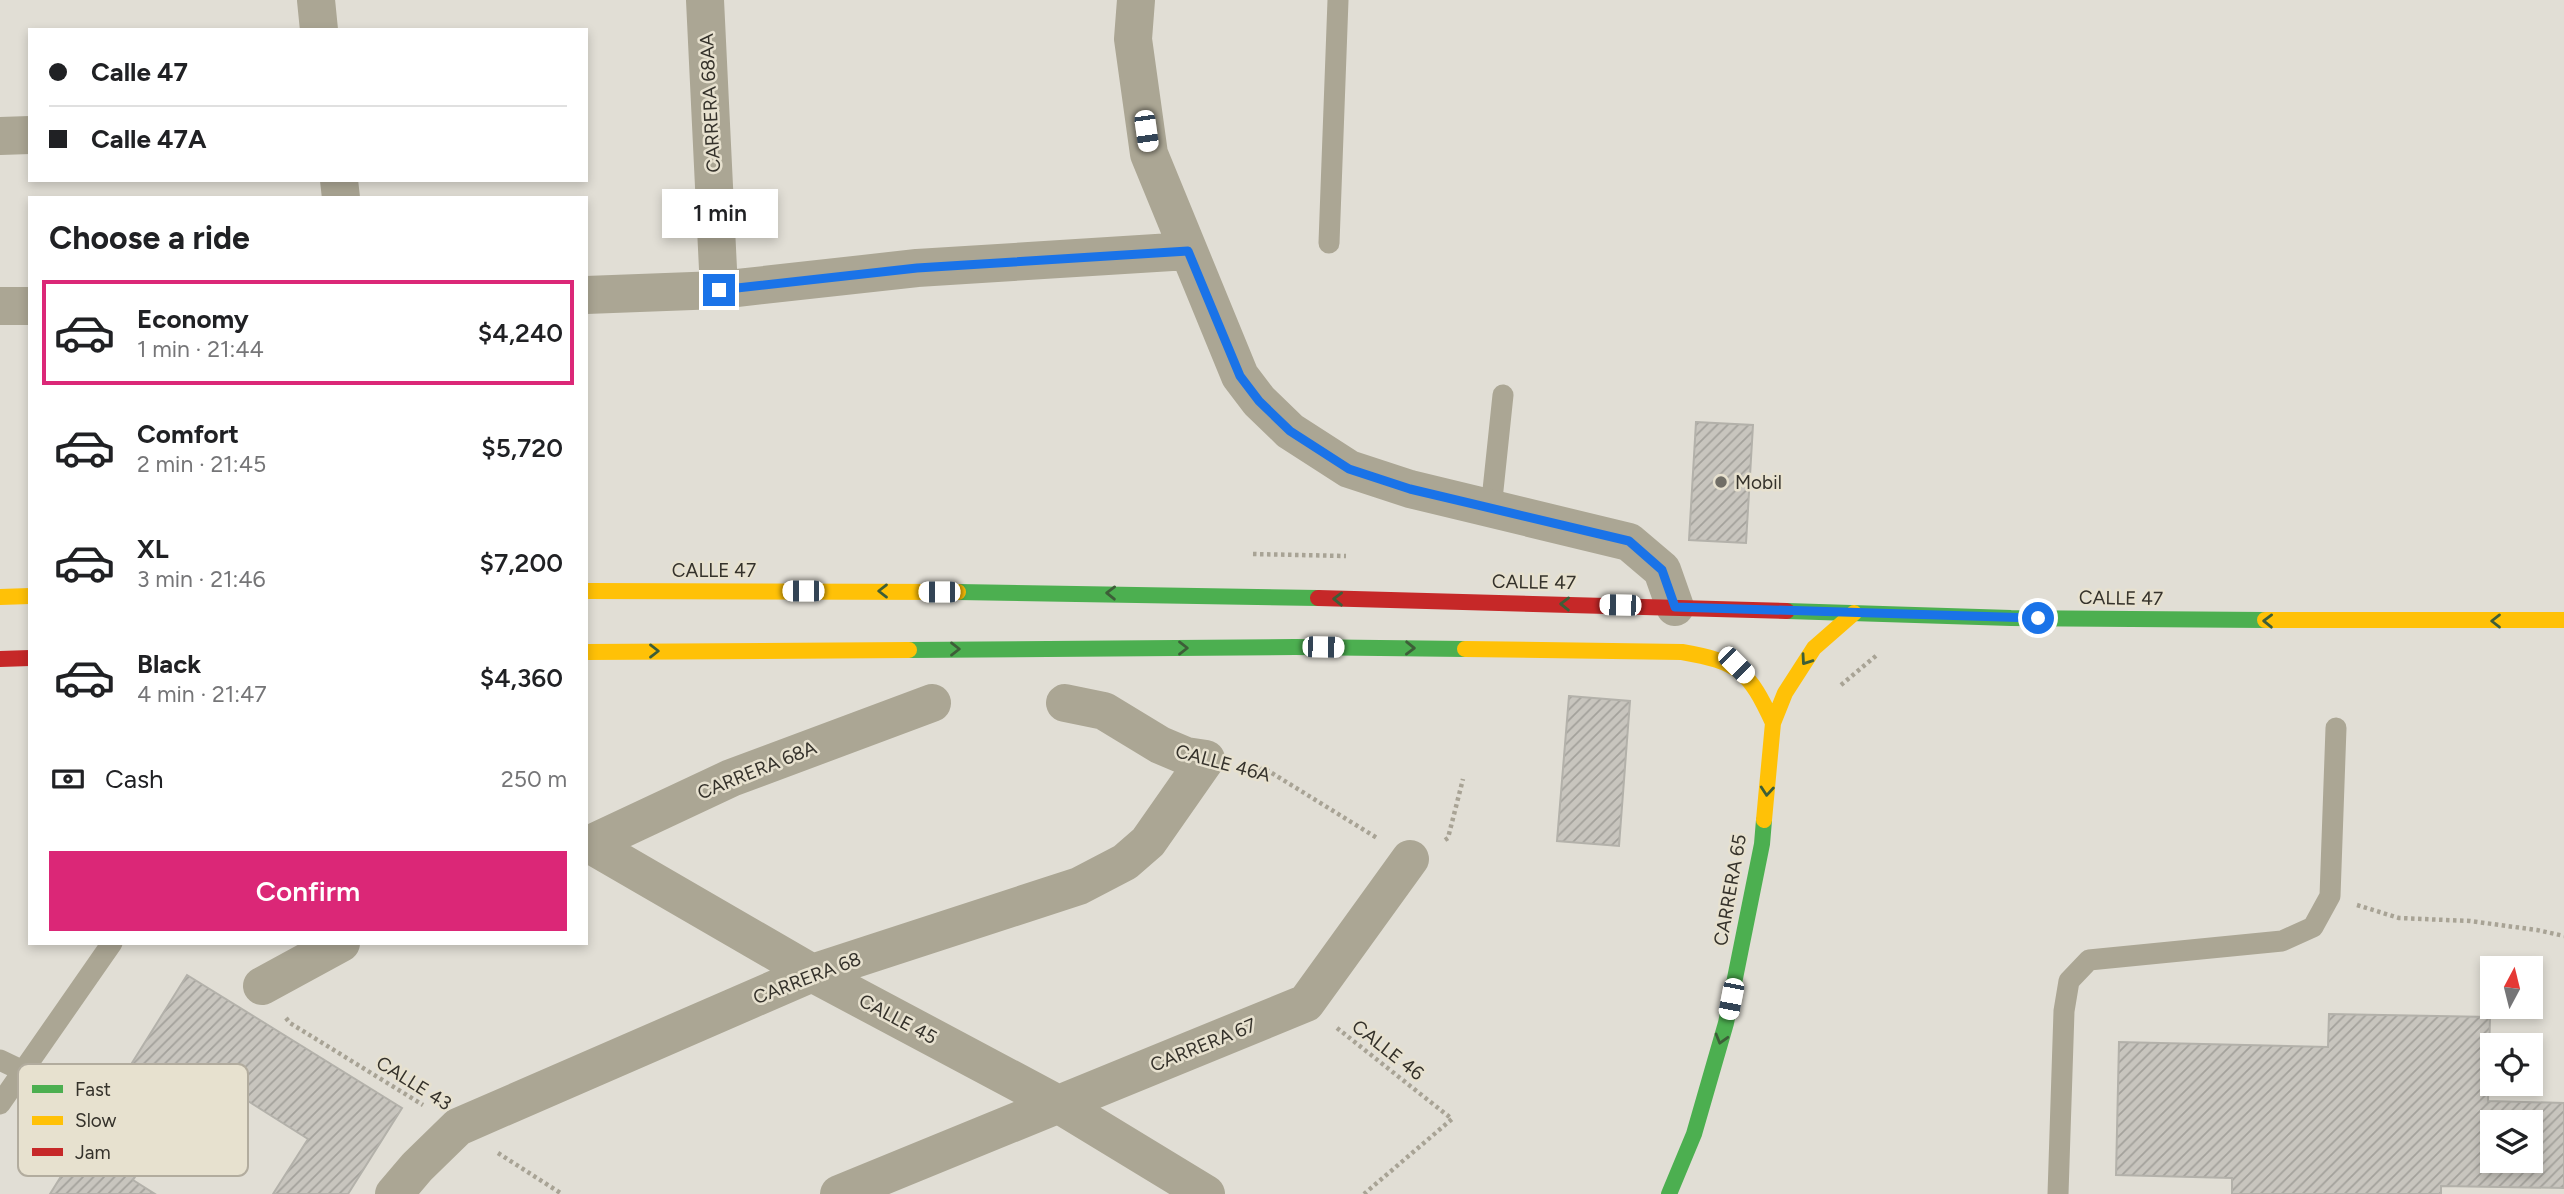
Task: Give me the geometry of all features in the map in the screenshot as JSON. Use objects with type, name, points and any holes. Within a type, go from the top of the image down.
[{"type":"main road","name":"CALLE 47","points":[[588,591],[1047,592],[2080,619],[2564,621]]},
{"type":"main road","points":[[0,597],[28,596]]},
{"type":"main road","name":"CARRERA 65","points":[[1669,1194],[1694,1134],[1726,1023],[1762,844],[1773,723],[1785,693],[1814,648],[1854,612]]},
{"type":"main road","points":[[588,652],[1281,647],[1682,652],[1717,657],[1736,665],[1762,697],[1773,723]]},
{"type":"main road","points":[[0,659],[28,658]]},
{"type":"street","points":[[316,0],[319,28]]},
{"type":"street","name":"CARRERA 68AA","points":[[705,0],[719,290]]},
{"type":"street","points":[[1136,0],[1133,39],[1149,153],[1240,376],[1259,401],[1290,431],[1349,469],[1410,489],[1629,541],[1662,570],[1675,607]]},
{"type":"street","points":[[0,136],[28,135]]},
{"type":"street","points":[[588,295],[719,290],[917,268],[1188,251]]},
{"type":"street","points":[[0,306],[28,306]]},
{"type":"street","name":"CARRERA 68A","points":[[589,846],[731,778],[932,703]]},
{"type":"street","name":"CALLE 46A","points":[[1065,703],[1104,711],[1160,745],[1206,759]]},
{"type":"street","name":"CARRERA 68","points":[[394,1194],[458,1127],[812,973],[1079,886],[1125,862],[1149,842],[1206,759]]},
{"type":"street","name":"CALLE 45","points":[[589,846],[812,973],[1058,1104],[1206,1194]]},
{"type":"street","points":[[1306,1003],[1410,859]]},
{"type":"street","points":[[262,986],[337,945]]},
{"type":"street","name":"CARRERA 67","points":[[839,1194],[1306,1003]]},
{"type":"lane","points":[[1329,243],[1338,0]]},
{"type":"lane","points":[[1491,509],[1503,395]]},
{"type":"lane","points":[[2058,1194],[2064,1011],[2069,981],[2089,960],[2282,941],[2313,926],[2330,896],[2336,728]]},
{"type":"lane","points":[[28,1064],[111,945]]},
{"type":"lane","points":[[0,1060],[18,1069]]},
{"type":"lane","points":[[0,1104],[18,1078]]},
{"type":"path","name":"CALLE 46A","points":[[1206,759],[1268,770],[1410,859]]},
{"type":"path","points":[[1410,859],[1448,838],[1463,779]]},
{"type":"path","points":[[2330,896],[2399,918],[2470,921],[2564,936]]},
{"type":"path","name":"CALLE 43","points":[[262,986],[290,1023],[562,1194]]},
{"type":"path","name":"CALLE 46","points":[[1306,1003],[1452,1119],[1364,1194]]},
{"type":"building","name":"Mobil","points":[[1696,422],[1753,425],[1746,543],[1689,540]]},
{"type":"building","points":[[1569,696],[1630,701],[1619,846],[1557,841]]},
{"type":"building","points":[[187,975],[402,1108],[348,1194],[273,1194],[308,1139],[248,1101],[248,1064],[131,1064]]},
{"type":"building","points":[[2329,1014],[2490,1019],[2490,1033],[2480,1033],[2480,1096],[2488,1096],[2488,1101],[2564,1103],[2564,1188],[2441,1186],[2441,1194],[2232,1194],[2232,1178],[2116,1175],[2119,1042],[2328,1047]]},
{"type":"building","points":[[61,1176],[136,1176],[133,1180],[155,1194],[50,1194]]},
{"type":"traffic: fast","points":[[958,592],[1318,598]]},
{"type":"traffic: fast","points":[[1787,611],[2011,618],[2265,620]]},
{"type":"traffic: fast","points":[[909,650],[1295,647],[1465,649]]},
{"type":"traffic: fast","points":[[1669,1194],[1694,1134],[1726,1023],[1762,844],[1764,820]]},
{"type":"traffic: slow","points":[[588,591],[958,592]]},
{"type":"traffic: slow","points":[[0,597],[28,596]]},
{"type":"traffic: slow","points":[[1764,820],[1773,723],[1785,693],[1814,648],[1854,613]]},
{"type":"traffic: slow","points":[[2265,620],[2564,620]]},
{"type":"traffic: slow","points":[[1465,649],[1682,652],[1701,656],[1730,665],[1749,680],[1773,723]]},
{"type":"traffic: slow","points":[[588,652],[909,650]]},
{"type":"traffic: jam","points":[[1318,598],[1787,611]]},
{"type":"traffic: jam","points":[[0,659],[28,658]]},
{"type":"place","name":"Mobil","points":[[1721,482]]},
{"type":"route","points":[[719,290],[917,268],[1188,251],[1240,376],[1259,401],[1290,431],[1349,469],[1410,489],[1629,541],[1662,570],[1675,607],[2038,618]]}]
